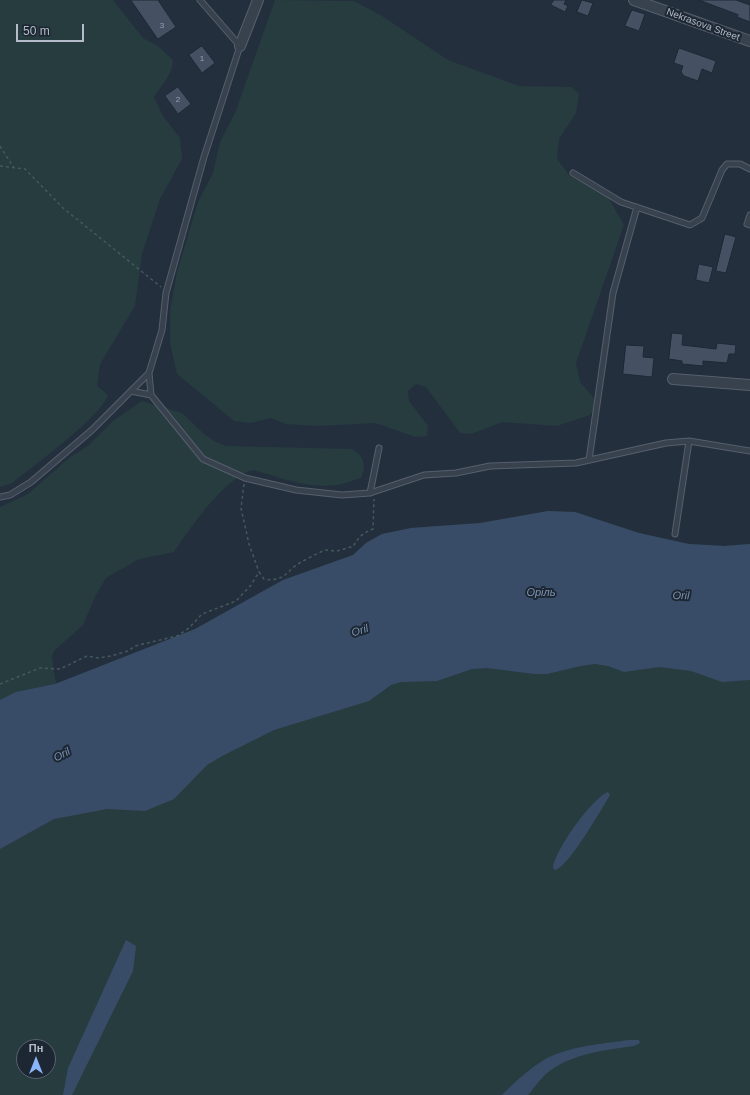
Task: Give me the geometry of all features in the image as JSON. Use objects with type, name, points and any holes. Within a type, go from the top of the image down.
[{"type":"street","points":[[240,46],[258,0]]},
{"type":"street","name":"Nekrasova Street","points":[[634,0],[750,41]]},
{"type":"street","points":[[673,379],[750,385]]},
{"type":"lane","points":[[200,0],[240,46],[204,157],[166,294],[162,330],[149,372],[151,395],[203,458],[245,478],[296,490],[342,495],[372,492],[424,475],[456,472],[490,466],[576,463],[666,443],[689,441],[750,451]]},
{"type":"lane","points":[[573,173],[621,202],[690,225],[702,218],[722,170],[727,164],[740,164],[750,170]]},
{"type":"lane","points":[[589,460],[613,294],[637,208]]},
{"type":"lane","points":[[750,215],[747,224],[750,225]]},
{"type":"lane","points":[[0,497],[10,495],[31,482],[92,430],[149,372]]},
{"type":"lane","points":[[132,391],[151,395]]},
{"type":"lane","points":[[675,534],[689,441]]},
{"type":"lane","points":[[372,492],[379,448]]},
{"type":"path","points":[[0,146],[14,168]]},
{"type":"path","points":[[0,166],[25,169],[63,208],[152,281],[159,285],[166,294]]},
{"type":"path","points":[[245,478],[241,508],[249,544],[259,572],[264,579],[272,580],[280,578],[290,572],[297,564],[325,550],[336,551],[346,547],[353,547],[357,539],[365,532],[373,528],[372,492]]},
{"type":"path","points":[[0,684],[40,668],[60,669],[87,656],[99,658],[111,656],[128,651],[135,646],[177,636],[202,614],[236,601],[251,585],[259,572]]},
{"type":"green space","points":[[0,0],[113,0],[143,38],[158,46],[173,60],[169,75],[154,97],[163,116],[180,138],[182,159],[160,199],[142,254],[135,306],[100,364],[97,386],[108,395],[103,404],[93,415],[50,454],[12,483],[0,487]]},
{"type":"green space","points":[[275,0],[354,1],[382,16],[448,60],[519,86],[572,87],[579,94],[576,113],[559,139],[557,159],[570,176],[605,192],[624,225],[576,363],[580,382],[593,397],[595,407],[590,415],[557,426],[502,422],[471,434],[460,433],[426,387],[416,384],[408,391],[409,401],[428,426],[427,436],[416,437],[375,423],[318,426],[286,424],[271,418],[250,423],[234,421],[177,374],[170,343],[170,311],[177,272],[198,202],[213,173],[220,142],[235,113]]},
{"type":"green space","points":[[142,401],[182,413],[203,433],[214,441],[226,446],[352,449],[362,458],[364,470],[361,478],[343,484],[326,486],[305,484],[254,470],[243,474],[232,481],[199,517],[174,552],[139,559],[106,578],[95,597],[83,625],[55,650],[52,657],[56,684],[195,629],[283,580],[353,555],[366,543],[382,534],[411,528],[480,523],[548,511],[575,512],[639,533],[689,544],[724,546],[750,544],[750,1095],[0,1095],[0,507],[28,494],[70,457],[88,446],[113,421]]},
{"type":"water","name":"Орiль","points":[[548,511],[575,512],[639,533],[689,544],[724,546],[750,544],[750,680],[722,682],[691,671],[659,667],[624,672],[608,666],[595,664],[547,674],[534,674],[487,668],[472,669],[437,681],[401,682],[391,685],[369,701],[274,730],[224,755],[207,765],[174,799],[145,811],[107,809],[54,819],[0,849],[0,700],[16,692],[55,684],[195,629],[283,580],[353,555],[366,543],[382,534],[411,528],[480,523]]},
{"type":"water","points":[[608,792],[610,795],[576,849],[561,867],[555,870],[553,868],[560,849],[575,826],[593,804],[601,796]]},
{"type":"water","points":[[126,940],[136,946],[133,971],[72,1095],[63,1095],[68,1068]]},
{"type":"water","points":[[628,1040],[639,1040],[640,1043],[634,1046],[591,1053],[560,1064],[548,1072],[528,1095],[502,1095],[523,1075],[547,1058],[556,1054],[576,1048]]},
{"type":"building","points":[[131,0],[158,0],[176,27],[158,39]]},
{"type":"building","points":[[554,0],[566,0],[564,4],[568,6],[565,12],[551,5]]},
{"type":"building","points":[[582,0],[593,3],[588,16],[577,12]]},
{"type":"building","points":[[699,0],[736,0],[750,5],[750,22],[737,17],[738,15]]},
{"type":"building","points":[[632,10],[645,14],[639,31],[625,26]]},
{"type":"building","points":[[202,46],[215,63],[202,73],[189,55]]},
{"type":"building","points":[[679,48],[716,61],[712,73],[702,69],[698,81],[684,76],[681,72],[683,66],[674,63]]},
{"type":"building","points":[[178,87],[191,104],[178,114],[165,96]]},
{"type":"building","points":[[725,234],[736,237],[726,273],[716,271]]},
{"type":"building","points":[[699,264],[713,267],[709,283],[696,280]]},
{"type":"building","points":[[672,333],[683,334],[682,345],[716,349],[717,343],[736,345],[735,354],[729,354],[727,363],[703,361],[703,366],[682,364],[682,361],[669,359]]},
{"type":"building","points":[[626,345],[644,346],[643,357],[654,358],[652,377],[623,374]]},
{"type":"water label","name":"Oril","points":[[681,596]]},
{"type":"water label","name":"Oril","points":[[360,631]]},
{"type":"water label","name":"Oril","points":[[62,755]]}]
